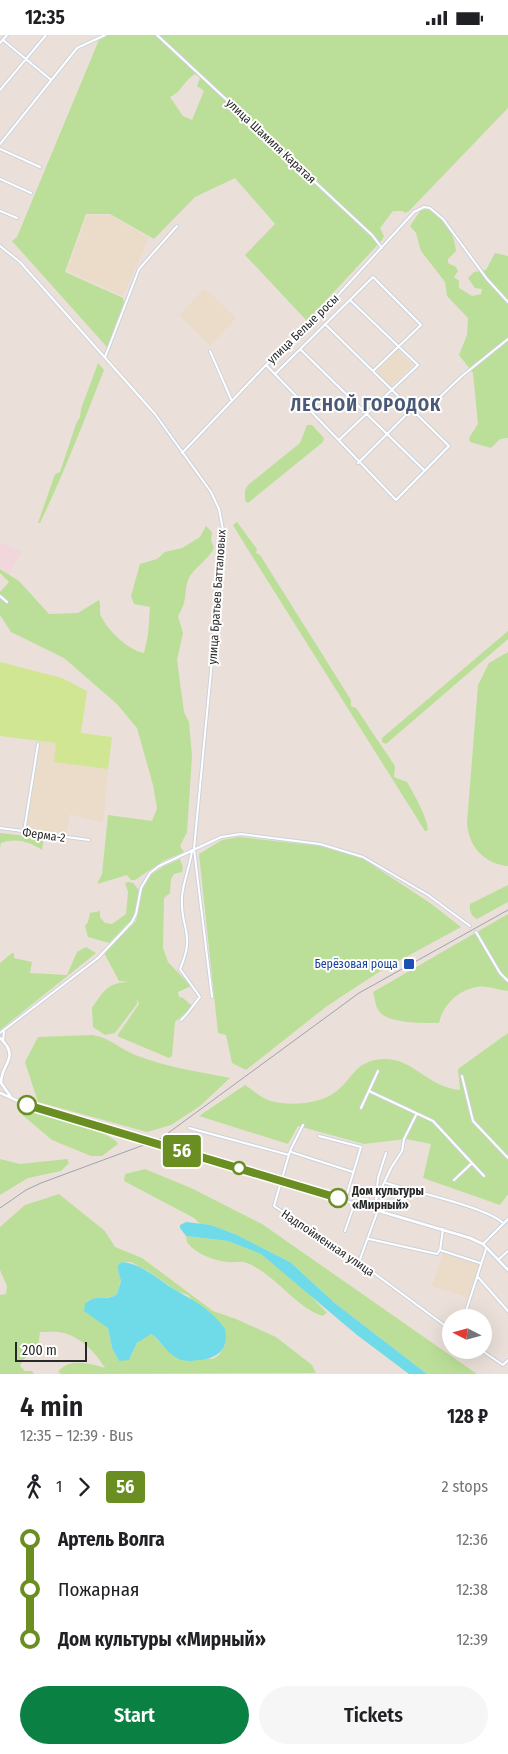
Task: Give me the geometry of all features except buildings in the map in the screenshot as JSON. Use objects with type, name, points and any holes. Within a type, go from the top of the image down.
[{"type":"street","points":[[0,43],[7,35]]},
{"type":"street","points":[[0,90],[46,35]]},
{"type":"street","points":[[0,145],[50,79],[77,48],[105,35]]},
{"type":"street","name":"улица Шамиля Каратая","points":[[157,35],[372,235],[382,249]]},
{"type":"street","points":[[3,40],[50,79]]},
{"type":"street","points":[[0,149],[40,167]]},
{"type":"street","points":[[0,179],[31,193]]},
{"type":"street","name":"улица Белые росы","points":[[182,453],[266,365],[317,318],[414,212],[424,207],[430,208],[443,219],[486,279],[508,302]]},
{"type":"street","points":[[0,211],[17,218]]},
{"type":"street","points":[[105,357],[139,269],[177,226]]},
{"type":"street","name":"улица Братьев Батталовых","points":[[0,246],[20,262],[151,409],[216,501],[224,535],[193,850],[212,997]]},
{"type":"street","points":[[275,374],[373,277],[421,325],[372,371]]},
{"type":"street","points":[[340,439],[418,365],[351,300]]},
{"type":"street","points":[[266,365],[340,439],[358,463],[396,500],[449,446],[325,324]]},
{"type":"street","points":[[427,409],[462,375],[508,339]]},
{"type":"street","points":[[300,349],[425,471]]},
{"type":"street","points":[[210,351],[231,401]]},
{"type":"street","points":[[358,463],[411,409]]},
{"type":"street","points":[[0,596],[7,602]]},
{"type":"street","points":[[24,832],[38,744]]},
{"type":"street","name":"Ферма-2","points":[[0,828],[89,840]]},
{"type":"street","points":[[0,1033],[98,958],[132,922],[136,914],[141,888],[150,873],[159,865],[222,837],[241,834],[320,844],[371,860],[384,870],[428,895],[470,926]]},
{"type":"street","points":[[181,1020],[190,1013],[200,997],[180,969],[187,952],[188,943],[182,911],[182,895],[190,869],[193,850]]},
{"type":"street","points":[[476,932],[500,973],[508,981]]},
{"type":"street","points":[[3,1041],[2,1034],[6,1029]]},
{"type":"street","points":[[0,1038],[10,1055],[1,1083],[4,1090],[14,1100]]},
{"type":"street","points":[[0,1074],[5,1069]]},
{"type":"street","points":[[361,1108],[378,1071]]},
{"type":"street","points":[[462,1076],[473,1121],[508,1158]]},
{"type":"street","points":[[369,1091],[433,1121],[484,1176]]},
{"type":"street","points":[[0,1093],[14,1100],[139,1140],[443,1229],[483,1244],[508,1270]]},
{"type":"street","points":[[363,1205],[375,1201],[386,1183],[391,1168],[402,1151],[404,1139],[416,1114]]},
{"type":"street","name":"Надпойменная улица","points":[[302,1125],[290,1153],[274,1206],[359,1262],[442,1323]]},
{"type":"street","points":[[189,1128],[290,1153],[353,1172]]},
{"type":"street","points":[[319,1135],[361,1147],[345,1200]]},
{"type":"street","points":[[359,1262],[370,1239],[377,1209],[375,1201],[376,1186],[386,1153]]},
{"type":"street","points":[[454,1180],[472,1163]]},
{"type":"street","points":[[386,1183],[497,1217],[503,1223]]},
{"type":"street","points":[[345,1231],[355,1203]]},
{"type":"street","points":[[483,1244],[508,1219]]},
{"type":"street","points":[[440,1251],[443,1229]]},
{"type":"street","points":[[370,1239],[437,1254],[440,1251],[480,1263]]},
{"type":"street","points":[[467,1309],[478,1277],[480,1263],[487,1247]]},
{"type":"street","points":[[498,1260],[508,1251]]},
{"type":"street","points":[[478,1277],[508,1311]]},
{"type":"street","points":[[492,1358],[503,1365],[508,1360]]},
{"type":"shaded area","points":[[87,215],[110,215],[149,238],[123,296],[67,271]]},
{"type":"shaded area","points":[[203,290],[209,292],[236,318],[210,346],[179,315]]},
{"type":"shaded area","points":[[398,350],[413,365],[390,387],[375,373]]},
{"type":"shaded area","points":[[0,542],[22,551],[9,575],[0,566]]},
{"type":"shaded area","points":[[40,741],[57,743],[54,762],[108,769],[103,823],[70,814],[66,834],[26,831]]},
{"type":"shaded area","points":[[443,1253],[480,1265],[469,1298],[432,1286]]},
{"type":"green space","points":[[101,35],[508,35],[508,108],[409,211],[405,213],[403,211],[393,211],[380,228],[384,236],[382,240],[307,321],[245,255],[275,224],[235,178],[195,197],[154,239],[110,214],[86,214],[65,272],[123,298],[124,303],[107,347],[12,241],[17,237]],"holes":[[[195,74],[200,78],[197,86],[204,91],[192,120],[183,116],[170,97],[178,92]]]},
{"type":"green space","points":[[427,209],[438,216],[451,232],[456,251],[448,259],[448,263],[456,267],[458,271],[454,277],[459,281],[459,288],[472,296],[481,294],[482,289],[475,288],[468,278],[474,272],[486,270],[495,253],[508,256],[508,438],[500,439],[491,448],[470,442],[469,438],[478,424],[473,373],[459,355],[467,335],[468,318],[447,296],[445,282],[421,251],[416,233],[410,226],[421,210]]},
{"type":"green space","points":[[98,363],[104,370],[74,447],[40,523],[38,523],[55,474],[60,472]]},
{"type":"green space","points":[[307,425],[312,425],[324,438],[323,442],[248,503],[245,501],[245,490],[248,485],[300,443]]},
{"type":"green space","points":[[237,522],[257,549],[256,553],[260,555],[351,700],[351,706],[356,708],[395,766],[394,777],[407,782],[424,814],[427,831],[425,831],[250,553],[233,525]]},
{"type":"green space","points":[[206,526],[212,532],[211,540],[214,548],[189,578],[184,605],[178,616],[183,633],[177,660],[184,712],[189,722],[192,756],[187,832],[180,846],[184,852],[163,861],[135,880],[131,880],[127,875],[97,884],[102,874],[108,815],[152,821],[157,808],[153,785],[137,728],[117,704],[64,658],[11,632],[0,615],[0,592],[9,582],[0,573],[0,569],[19,581],[49,614],[78,613],[99,600],[100,614],[108,628],[125,644],[144,653],[148,635],[150,607],[134,604],[131,596],[140,564],[157,559],[165,552],[182,548],[200,537]]},
{"type":"green space","points":[[508,631],[508,639],[386,744],[382,742],[382,738]]},
{"type":"green space","points":[[508,652],[508,866],[492,862],[479,852],[470,839],[467,822],[478,685],[489,663]]},
{"type":"green space","points":[[0,662],[62,678],[87,691],[81,733],[112,737],[108,769],[54,762],[56,743],[0,736]]},
{"type":"green space","points":[[0,833],[44,838],[42,850],[32,844],[17,841],[1,843],[0,849]]},
{"type":"green space","name":"Берёзовая роща","points":[[239,837],[321,846],[362,858],[430,903],[461,927],[382,970],[327,1006],[246,1070],[232,1063],[226,1035],[218,1033],[199,854],[222,840]]},
{"type":"green space","points":[[180,859],[183,868],[182,872],[174,874],[171,879],[170,893],[164,898],[163,948],[168,962],[191,986],[178,992],[179,997],[191,1005],[189,1010],[175,1022],[172,1056],[169,1058],[117,1036],[139,1004],[137,999],[137,1004],[115,1033],[105,1035],[93,1027],[92,1008],[104,991],[112,985],[132,982],[119,981],[104,953],[136,921],[141,891],[149,876],[164,866]]},
{"type":"green space","points":[[125,883],[133,883],[139,890],[134,917],[109,943],[88,937],[85,926],[90,913],[100,911],[100,917],[105,923],[112,924],[126,914],[128,892]]},
{"type":"green space","points":[[508,885],[508,902],[477,919],[473,916],[470,911],[470,904]]},
{"type":"green space","points":[[508,914],[508,991],[480,987],[464,991],[448,1004],[439,1023],[398,1021],[383,1015],[379,1011],[373,992]]},
{"type":"green space","points":[[86,947],[96,953],[0,1030],[0,963],[14,953],[14,958],[32,962],[30,973],[67,975],[77,952]]},
{"type":"green space","points":[[508,1033],[508,1194],[500,1205],[423,1178],[431,1144],[406,1139],[364,1144],[298,1126],[288,1144],[199,1116],[245,1085],[264,1098],[278,1103],[302,1103],[325,1098],[338,1090],[359,1068],[373,1061],[383,1059],[403,1063],[438,1084],[460,1090],[458,1069]]},
{"type":"green space","points":[[92,1035],[105,1039],[149,1060],[230,1078],[200,1106],[171,1125],[147,1132],[38,1102],[25,1062],[38,1037]]},
{"type":"green space","points":[[20,1106],[89,1127],[103,1133],[118,1144],[102,1156],[91,1156],[52,1140],[20,1113],[18,1108]]},
{"type":"green space","points":[[0,1159],[20,1164],[67,1159],[69,1163],[61,1171],[28,1178],[0,1195]]},
{"type":"green space","points":[[145,1169],[191,1188],[262,1224],[442,1350],[442,1359],[456,1359],[477,1374],[427,1374],[336,1304],[290,1262],[237,1235],[211,1225],[200,1224],[194,1218],[124,1181],[125,1174]]},
{"type":"green space","points":[[59,1194],[105,1231],[115,1247],[142,1258],[213,1311],[276,1337],[312,1365],[316,1373],[61,1374],[58,1372],[63,1367],[74,1363],[105,1368],[93,1352],[77,1338],[58,1332],[40,1332],[38,1347],[23,1360],[20,1366],[25,1371],[32,1371],[34,1374],[0,1374],[0,1295],[6,1294],[7,1286],[0,1270],[0,1227],[25,1205]],"holes":[[[122,1262],[131,1262],[177,1291],[188,1295],[225,1344],[219,1355],[213,1359],[172,1355],[152,1334],[144,1337],[138,1343],[131,1357],[119,1361],[112,1348],[108,1328],[87,1301],[117,1294],[121,1280],[117,1266]]]},
{"type":"green space","points":[[186,1236],[228,1241],[261,1254],[305,1290],[327,1313],[322,1316],[302,1305],[267,1275],[247,1263],[223,1261],[200,1253],[190,1246]]},
{"type":"water","points":[[186,1222],[211,1225],[237,1235],[290,1262],[336,1304],[427,1374],[409,1374],[357,1335],[261,1254],[228,1241],[186,1236],[180,1225]]},
{"type":"water","points":[[122,1262],[144,1269],[209,1312],[225,1329],[225,1342],[221,1351],[217,1355],[206,1359],[183,1360],[170,1353],[151,1334],[137,1343],[129,1360],[119,1361],[112,1348],[108,1328],[84,1311],[85,1304],[92,1299],[117,1294],[121,1281],[117,1266]]},
{"type":"railway","points":[[0,1208],[26,1190],[41,1183],[160,1139],[359,993],[508,910]]},
{"type":"bus line","name":"56","points":[[27,1105],[338,1198]]},
{"type":"place","name":"Берёзовая роща","points":[[409,964]]},
{"type":"place","name":"Дом культуры «Мирный»","points":[[338,1198]]},
{"type":"district","name":"ЛЕСНОЙ ГОРОДОК","points":[[366,405]]}]
